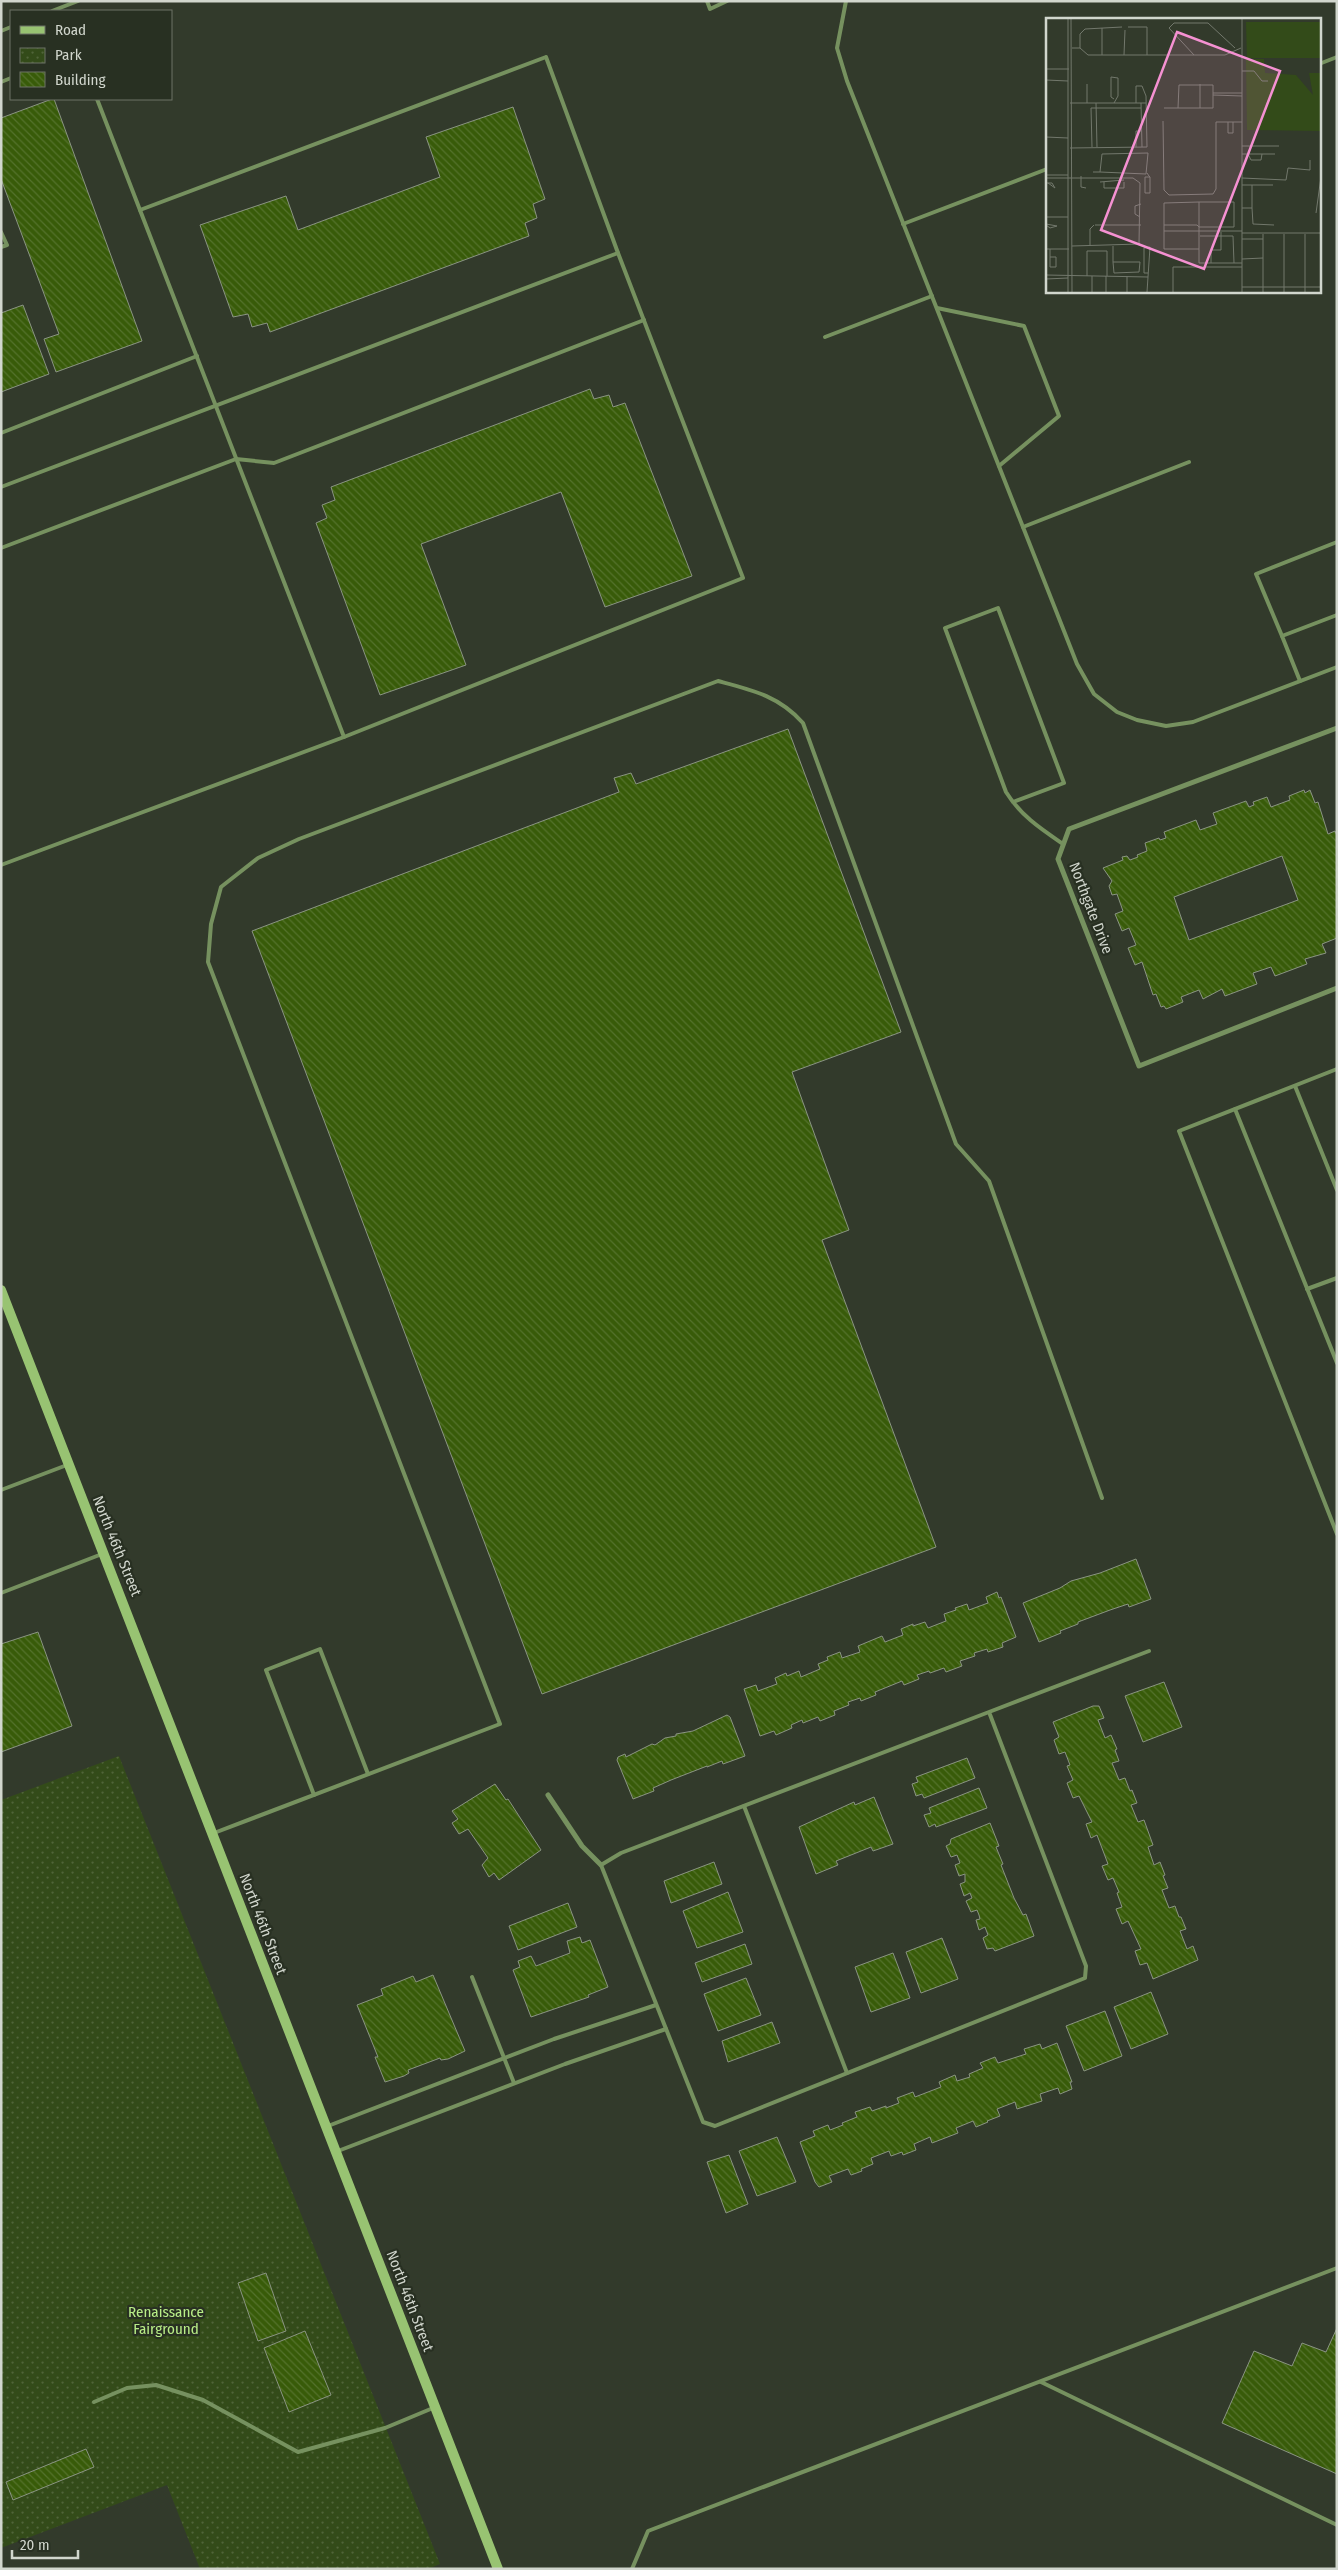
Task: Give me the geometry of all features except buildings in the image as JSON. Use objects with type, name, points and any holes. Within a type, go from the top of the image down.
[{"type":"street","name":"Northgate Drive","points":[[1337,728],[1069,829],[1058,859],[1139,1066],[1337,988]]},
{"type":"street","name":"North 46th Street","points":[[1,1290],[498,2569]]},
{"type":"street","points":[[548,1794],[582,1846],[601,1866]]},
{"type":"lane","points":[[55,10],[78,1]]},
{"type":"lane","points":[[707,1],[710,9],[727,1]]},
{"type":"lane","points":[[846,1],[837,48],[847,81],[1077,664],[1094,694],[1117,712],[1137,720],[1166,726],[1193,722],[1337,667]]},
{"type":"lane","points":[[1,865],[344,736],[743,578],[618,253],[546,57],[140,210]]},
{"type":"lane","points":[[1320,64],[1337,57]]},
{"type":"lane","points":[[97,100],[344,736]]},
{"type":"lane","points":[[903,224],[1046,169]]},
{"type":"lane","points":[[1,232],[6,244],[1,247]]},
{"type":"lane","points":[[1,487],[618,253]]},
{"type":"lane","points":[[825,337],[932,296]]},
{"type":"lane","points":[[937,308],[1024,326],[1059,416],[999,466]]},
{"type":"lane","points":[[1,548],[236,459],[274,463],[644,320]]},
{"type":"lane","points":[[1,433],[196,356]]},
{"type":"lane","points":[[1023,527],[1189,462]]},
{"type":"lane","points":[[1300,681],[1256,574],[1337,542]]},
{"type":"lane","points":[[1013,802],[1064,783],[998,608],[945,628],[1006,792],[1013,802],[1027,819],[1063,844]]},
{"type":"lane","points":[[1282,636],[1337,615]]},
{"type":"lane","points":[[212,1834],[500,1724],[208,962],[211,924],[221,887],[258,858],[299,839],[718,681],[766,696],[788,707],[803,723],[956,1144],[988,1182],[1102,1498]]},
{"type":"lane","points":[[1337,1069],[1179,1131],[1337,1534]]},
{"type":"lane","points":[[1295,1086],[1337,1190]]},
{"type":"lane","points":[[1235,1109],[1337,1363]]},
{"type":"lane","points":[[1307,1290],[1337,1278]]},
{"type":"lane","points":[[1,1490],[68,1464]]},
{"type":"lane","points":[[1,1593],[104,1553]]},
{"type":"lane","points":[[314,1795],[266,1670],[320,1649],[368,1774]]},
{"type":"lane","points":[[989,1712],[1086,1966],[1085,1978],[715,2126],[703,2122],[601,1866],[622,1853],[989,1712],[1149,1651]]},
{"type":"lane","points":[[744,1806],[847,2073]]},
{"type":"lane","points":[[472,1977],[514,2083]]},
{"type":"lane","points":[[326,2126],[503,2058],[656,2005]]},
{"type":"lane","points":[[336,2152],[514,2083],[666,2029]]},
{"type":"lane","points":[[632,2569],[648,2531],[1337,2268]]},
{"type":"lane","points":[[1040,2382],[1337,2524]]},
{"type":"lane","points":[[94,2402],[127,2388],[156,2385],[203,2400],[298,2452],[386,2428],[435,2408]]},
{"type":"green space","name":"Renaissance Fairground","points":[[119,1756],[440,2564],[428,2569],[200,2569],[167,2485],[1,2548],[1,1800]]}]
